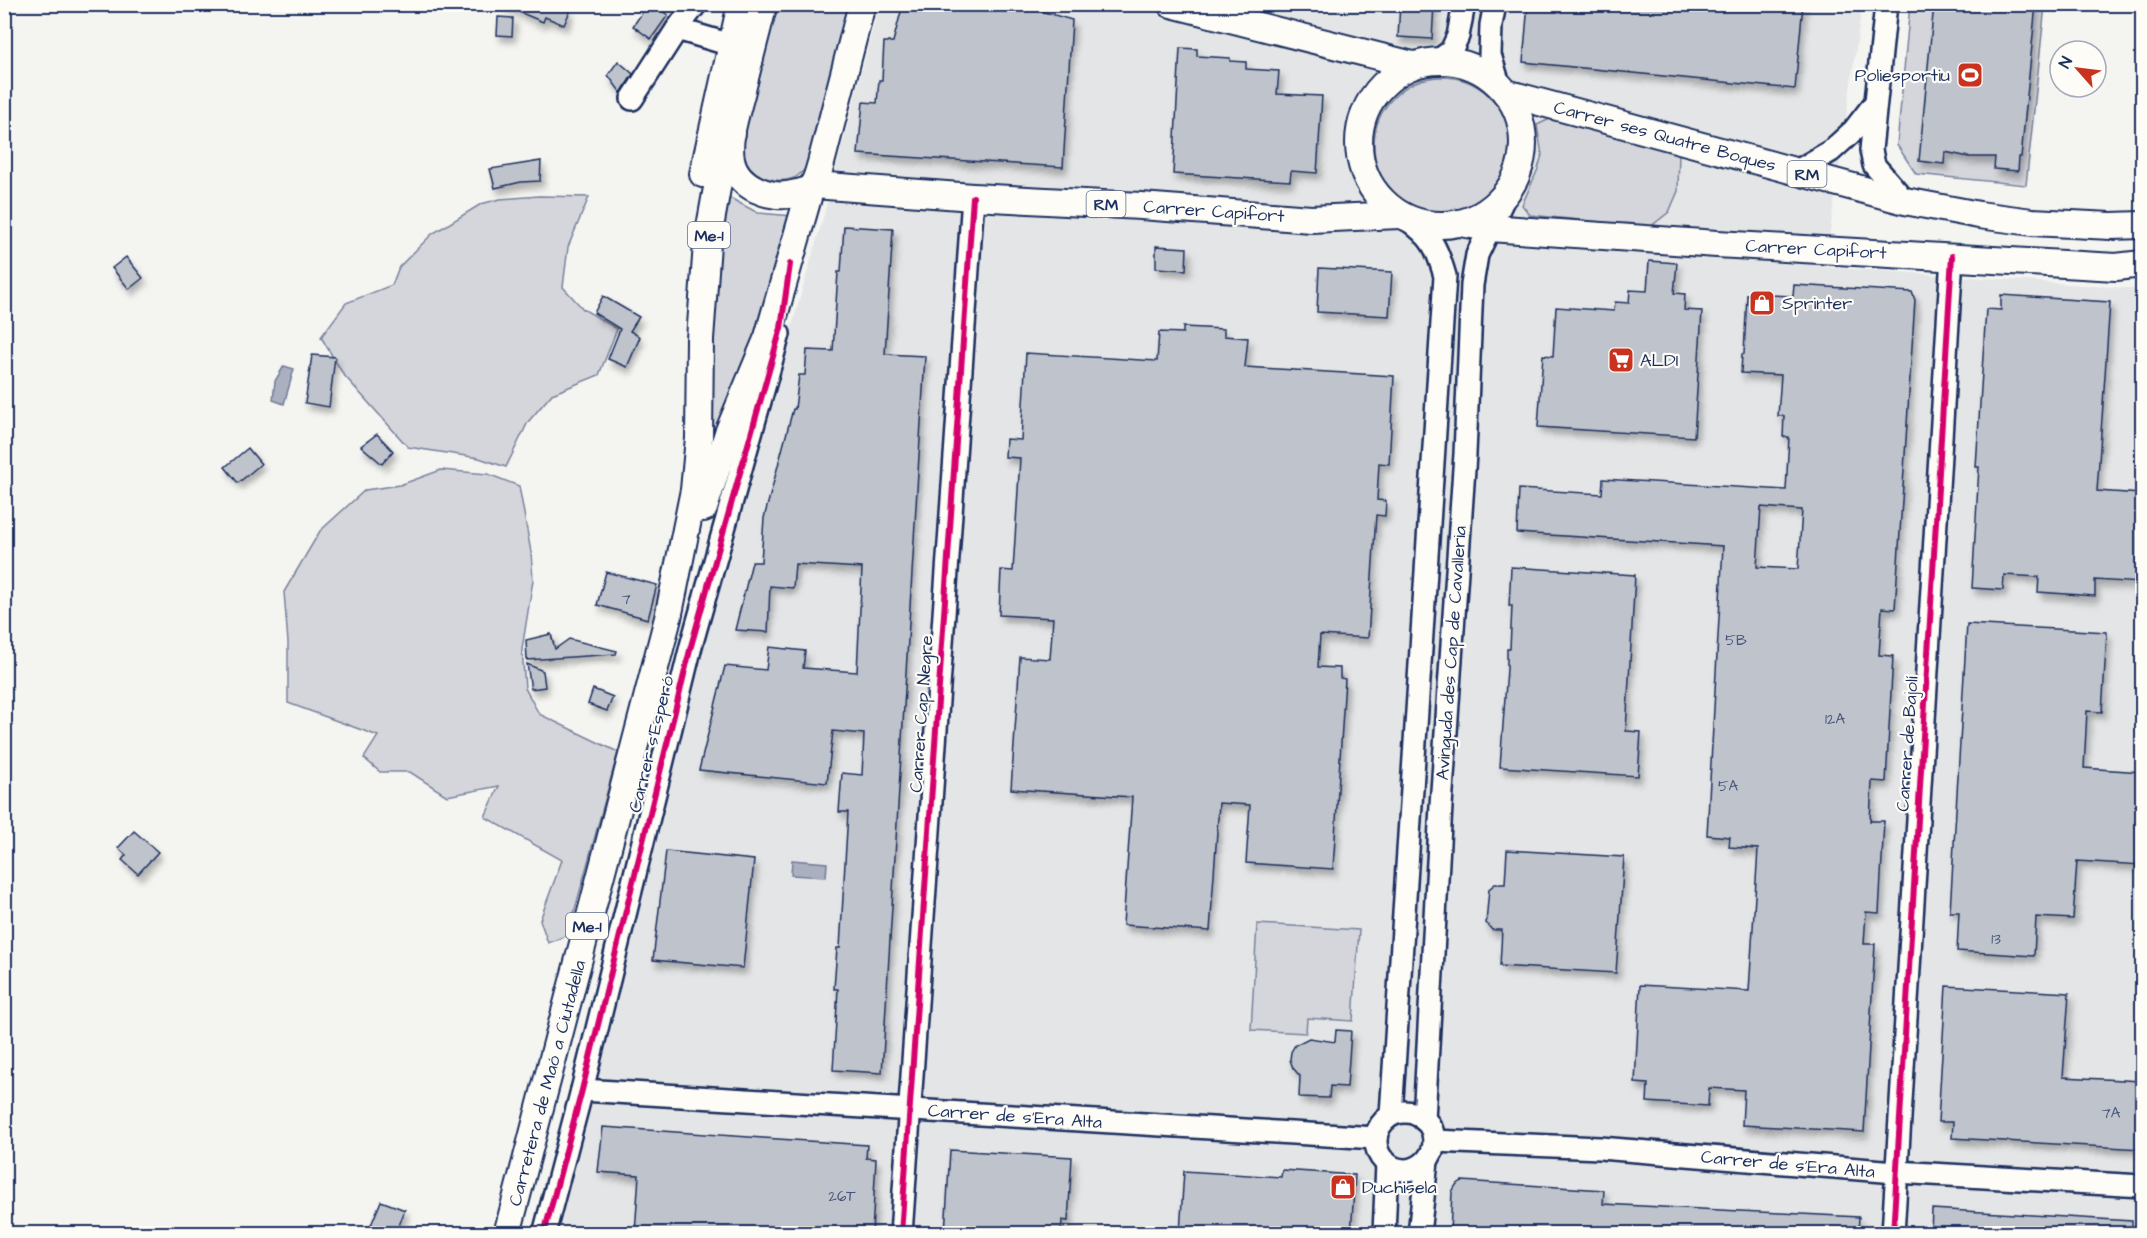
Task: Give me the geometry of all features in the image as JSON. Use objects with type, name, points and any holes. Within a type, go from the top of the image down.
[{"type":"main road","points":[[700,339],[695,284],[704,171],[741,4]]},
{"type":"main road","name":"RM","points":[[764,4],[732,133],[730,156],[738,174],[755,189],[771,196],[794,194],[813,186]]},
{"type":"main road","name":"Carretera de Maó a Ciutadella","points":[[668,618],[728,433],[768,337],[821,163],[862,4]]},
{"type":"main road","name":"RM","points":[[1171,4],[1413,65]]},
{"type":"main road","name":"RM","points":[[1460,224],[1484,214],[1506,194],[1516,177],[1522,158],[1523,134],[1517,110],[1502,88],[1471,66],[1439,60],[1413,65],[1390,78],[1372,97],[1362,117],[1358,139],[1360,161],[1368,182],[1381,200],[1403,217],[1434,226],[1460,224],[1489,228]]},
{"type":"main road","name":"Carrer ses Quatre Boques","points":[[1502,88],[1905,201],[2032,222],[2111,226],[2142,225]]},
{"type":"main road","name":"Carretera de Maó a Ciutadella","points":[[507,1233],[668,618],[694,490],[699,438],[700,339],[707,244],[722,160],[732,133]]},
{"type":"main road","name":"Carrer Capifort","points":[[813,186],[1311,219],[1403,217]]},
{"type":"main road","name":"Carrer Capifort","points":[[1489,228],[2116,267],[2139,265]]},
{"type":"street","points":[[632,99],[696,4]]},
{"type":"street","points":[[1439,60],[1451,51],[1458,36],[1464,4]]},
{"type":"street","points":[[1495,4],[1491,25],[1490,55],[1502,88]]},
{"type":"street","points":[[1886,4],[1871,150],[1874,165],[1905,201]]},
{"type":"street","points":[[677,29],[731,45]]},
{"type":"street","points":[[1797,171],[1831,151],[1854,130],[1875,103]]},
{"type":"street","name":"Avinguda des Cap de Cavalleria","points":[[1424,1120],[1441,806],[1465,454],[1472,285],[1477,255],[1506,194]]},
{"type":"street","name":"Carrer Cap Negre","points":[[901,1233],[973,197]]},
{"type":"street","name":"Avinguda des Cap de Cavalleria","points":[[1391,1115],[1445,276],[1433,242],[1403,217]]},
{"type":"street","name":"Carrer de Bajolí","points":[[1893,1233],[1952,256]]},
{"type":"street","name":"Carrer s'Esperó","points":[[544,1233],[582,1090],[691,646],[781,328],[790,264]]},
{"type":"street","name":"Carrer de s'Era Alta","points":[[582,1090],[1376,1138]]},
{"type":"street","points":[[1419,1233],[1431,1151],[1433,1132],[1424,1120],[1407,1111],[1391,1115],[1378,1129],[1376,1138],[1380,1156],[1394,1168],[1412,1169],[1431,1151]]},
{"type":"street","name":"Carrer de s'Era Alta","points":[[1431,1151],[1600,1148],[1896,1172],[2142,1186]]},
{"type":"street","points":[[1384,1233],[1387,1164]]},
{"type":"shaded area","points":[[775,5],[852,5],[808,166],[796,177],[788,180],[768,179],[751,169],[744,158],[740,137]]},
{"type":"shaded area","points":[[879,5],[1862,5],[1825,267],[2142,289],[2142,1233],[530,1234],[823,218]]},
{"type":"shaded area","name":"Poliesportiu","points":[[1910,5],[2045,5],[2026,185],[1916,174],[1897,145]]},
{"type":"shaded area","points":[[1442,77],[1468,82],[1480,88],[1490,97],[1499,107],[1505,119],[1510,145],[1505,171],[1499,183],[1490,193],[1480,202],[1468,208],[1442,213],[1416,208],[1404,202],[1394,193],[1385,183],[1379,171],[1374,145],[1379,119],[1385,107],[1394,97],[1404,88],[1416,82]]},
{"type":"shaded area","points":[[1556,116],[1679,151],[1678,191],[1669,212],[1650,227],[1530,215],[1522,205],[1542,155],[1537,125]]},
{"type":"shaded area","points":[[539,196],[589,197],[568,247],[563,287],[583,309],[617,329],[599,375],[552,394],[528,422],[506,467],[479,458],[408,447],[343,374],[321,337],[346,303],[392,285],[399,267],[432,234],[481,204],[500,199]]},
{"type":"shaded area","points":[[730,198],[758,213],[793,216],[765,324],[717,438],[712,439],[712,305],[724,211]]},
{"type":"shaded area","points":[[441,470],[488,474],[519,486],[531,552],[533,580],[522,649],[525,688],[539,714],[618,752],[568,935],[548,943],[540,920],[562,860],[485,817],[499,786],[447,796],[410,772],[380,772],[364,758],[378,736],[288,703],[288,642],[284,592],[320,531],[365,490],[400,485]]},
{"type":"shaded area","points":[[1257,924],[1359,930],[1353,1021],[1307,1018],[1306,1033],[1251,1030]]},
{"type":"water","points":[[284,366],[294,369],[284,404],[273,400],[275,381]]},
{"type":"water","points":[[792,860],[827,863],[826,877],[791,875]]},
{"type":"building","points":[[500,4],[554,4],[570,11],[564,25],[545,17],[543,22]]},
{"type":"building","points":[[648,4],[667,4],[662,11],[668,15],[651,39],[633,26]]},
{"type":"building","points":[[903,4],[1016,4],[1072,20],[1063,167],[858,154],[863,102],[877,103],[879,80],[882,80],[884,42],[893,42]]},
{"type":"building","points":[[1400,4],[1434,4],[1432,39],[1398,37]]},
{"type":"building","points":[[1528,4],[1803,4],[1795,89],[1523,62]]},
{"type":"building","name":"Poliesportiu","points":[[1934,4],[2036,4],[2018,171],[1994,169],[1995,157],[1969,157],[1945,152],[1944,164],[1919,161]]},
{"type":"building","points":[[498,17],[513,18],[512,36],[497,35]]},
{"type":"building","points":[[1180,48],[1197,49],[1197,56],[1230,58],[1230,61],[1246,62],[1246,69],[1279,71],[1277,94],[1322,96],[1317,173],[1291,171],[1290,181],[1173,174]]},
{"type":"building","points":[[618,61],[633,74],[621,93],[608,75]]},
{"type":"building","points":[[541,161],[540,181],[521,182],[495,188],[490,169]]},
{"type":"building","points":[[844,226],[893,229],[885,354],[925,356],[882,1073],[833,1070],[838,989],[834,989],[837,948],[840,948],[848,812],[839,812],[842,773],[862,775],[864,734],[833,731],[827,783],[699,770],[725,666],[766,670],[769,647],[805,651],[803,668],[857,672],[862,568],[795,564],[793,588],[770,586],[768,632],[735,630],[752,562],[761,562],[764,518],[793,409],[795,409],[799,375],[805,375],[807,350],[833,351],[838,272],[841,272]]},
{"type":"building","points":[[1156,246],[1187,248],[1186,270],[1156,268]]},
{"type":"building","points":[[126,257],[143,278],[129,289],[112,268]]},
{"type":"building","name":"ALDI","points":[[1649,261],[1677,263],[1674,293],[1685,294],[1684,310],[1702,311],[1694,437],[1538,427],[1543,355],[1553,356],[1556,307],[1614,311],[1615,302],[1629,303],[1630,290],[1647,291]]},
{"type":"building","points":[[1319,268],[1392,272],[1389,316],[1317,312]]},
{"type":"building","points":[[1794,285],[1912,292],[1915,300],[1895,609],[1882,608],[1879,655],[1893,656],[1886,782],[1872,781],[1870,821],[1884,821],[1879,913],[1866,912],[1864,944],[1875,944],[1864,1132],[1742,1125],[1744,1090],[1709,1088],[1708,1106],[1647,1102],[1648,1084],[1635,1083],[1640,985],[1749,991],[1758,849],[1729,847],[1730,837],[1707,835],[1723,546],[1517,533],[1519,489],[1602,494],[1603,479],[1786,490],[1789,437],[1783,437],[1784,416],[1778,416],[1781,375],[1741,373],[1747,294],[1793,296]],"holes":[[[1761,507],[1802,510],[1798,569],[1757,567]]]},
{"type":"building","points":[[2001,295],[2110,302],[2097,491],[2142,494],[2142,583],[2095,580],[2095,596],[2038,592],[2039,577],[2004,575],[2003,590],[1972,588],[1979,467],[1976,467],[1986,309],[2001,310]]},
{"type":"building","points":[[603,296],[639,317],[630,331],[640,337],[627,367],[608,359],[620,329],[594,313]]},
{"type":"building","points":[[1183,327],[1224,329],[1224,336],[1248,338],[1245,367],[1394,376],[1389,464],[1379,463],[1377,500],[1386,501],[1385,516],[1376,515],[1368,638],[1320,635],[1318,667],[1340,668],[1340,678],[1345,679],[1333,869],[1246,863],[1250,805],[1219,803],[1210,931],[1123,925],[1132,797],[1011,789],[1020,657],[1050,659],[1053,618],[999,615],[1001,570],[1013,571],[1020,458],[1005,457],[1006,439],[1021,440],[1026,353],[1157,361],[1159,332],[1183,333]]},
{"type":"building","points":[[312,355],[335,357],[329,407],[305,403]]},
{"type":"building","points":[[377,434],[393,451],[382,464],[361,446]]},
{"type":"building","points":[[248,448],[261,464],[238,483],[225,467]]},
{"type":"building","points":[[1511,567],[1635,575],[1626,731],[1641,732],[1638,776],[1500,767],[1507,649],[1510,649]]},
{"type":"building","points":[[606,572],[657,585],[648,619],[597,605]]},
{"type":"building","points":[[1967,624],[2107,632],[2102,712],[2087,711],[2084,768],[2142,772],[2142,865],[2077,861],[2073,919],[2036,917],[2034,956],[1957,951],[1959,912],[1950,912]]},
{"type":"building","points":[[551,634],[555,649],[569,639],[617,651],[616,654],[527,660],[526,640]]},
{"type":"building","points":[[527,664],[543,671],[545,687],[531,689]]},
{"type":"building","points":[[593,689],[613,697],[607,711],[588,704]]},
{"type":"building","points":[[134,831],[158,852],[138,874],[122,860],[126,855],[118,848]]},
{"type":"building","points":[[1507,850],[1624,857],[1616,973],[1500,966],[1502,930],[1492,930],[1486,923],[1489,889],[1495,884],[1505,884]]},
{"type":"building","points":[[666,851],[754,860],[743,968],[653,960]]},
{"type":"building","points":[[1946,986],[2069,993],[2063,1077],[2142,1081],[2142,1149],[1952,1138],[1953,1122],[1938,1122]]},
{"type":"building","points":[[1336,1030],[1351,1031],[1347,1087],[1330,1086],[1329,1098],[1299,1097],[1300,1076],[1290,1060],[1291,1052],[1295,1045],[1309,1038],[1335,1042]]},
{"type":"building","points":[[603,1127],[867,1145],[866,1158],[876,1159],[872,1233],[635,1233],[639,1175],[598,1172]]},
{"type":"building","points":[[950,1150],[1072,1157],[1068,1221],[1062,1220],[1061,1233],[945,1233]]},
{"type":"building","points":[[1282,1170],[1355,1175],[1351,1233],[1180,1233],[1184,1171],[1281,1177]]},
{"type":"building","points":[[1462,1181],[1604,1190],[1603,1204],[1859,1217],[1858,1233],[1450,1233],[1452,1192]]},
{"type":"building","points":[[381,1201],[405,1210],[396,1233],[371,1225]]},
{"type":"building","points":[[1932,1209],[2132,1221],[2132,1233],[1931,1233]]},
{"type":"cycle path","points":[[901,1234],[973,197]]},
{"type":"cycle path","points":[[1893,1234],[1952,256]]},
{"type":"cycle path","points":[[544,1234],[582,1090],[691,646],[781,328],[790,264]]},
{"type":"place","name":"Poliesportiu","points":[[1970,75]]},
{"type":"place","name":"Sprinter","points":[[1762,303]]},
{"type":"place","name":"ALDI","points":[[1621,360]]},
{"type":"place","name":"Duchisela","points":[[1343,1187]]}]
